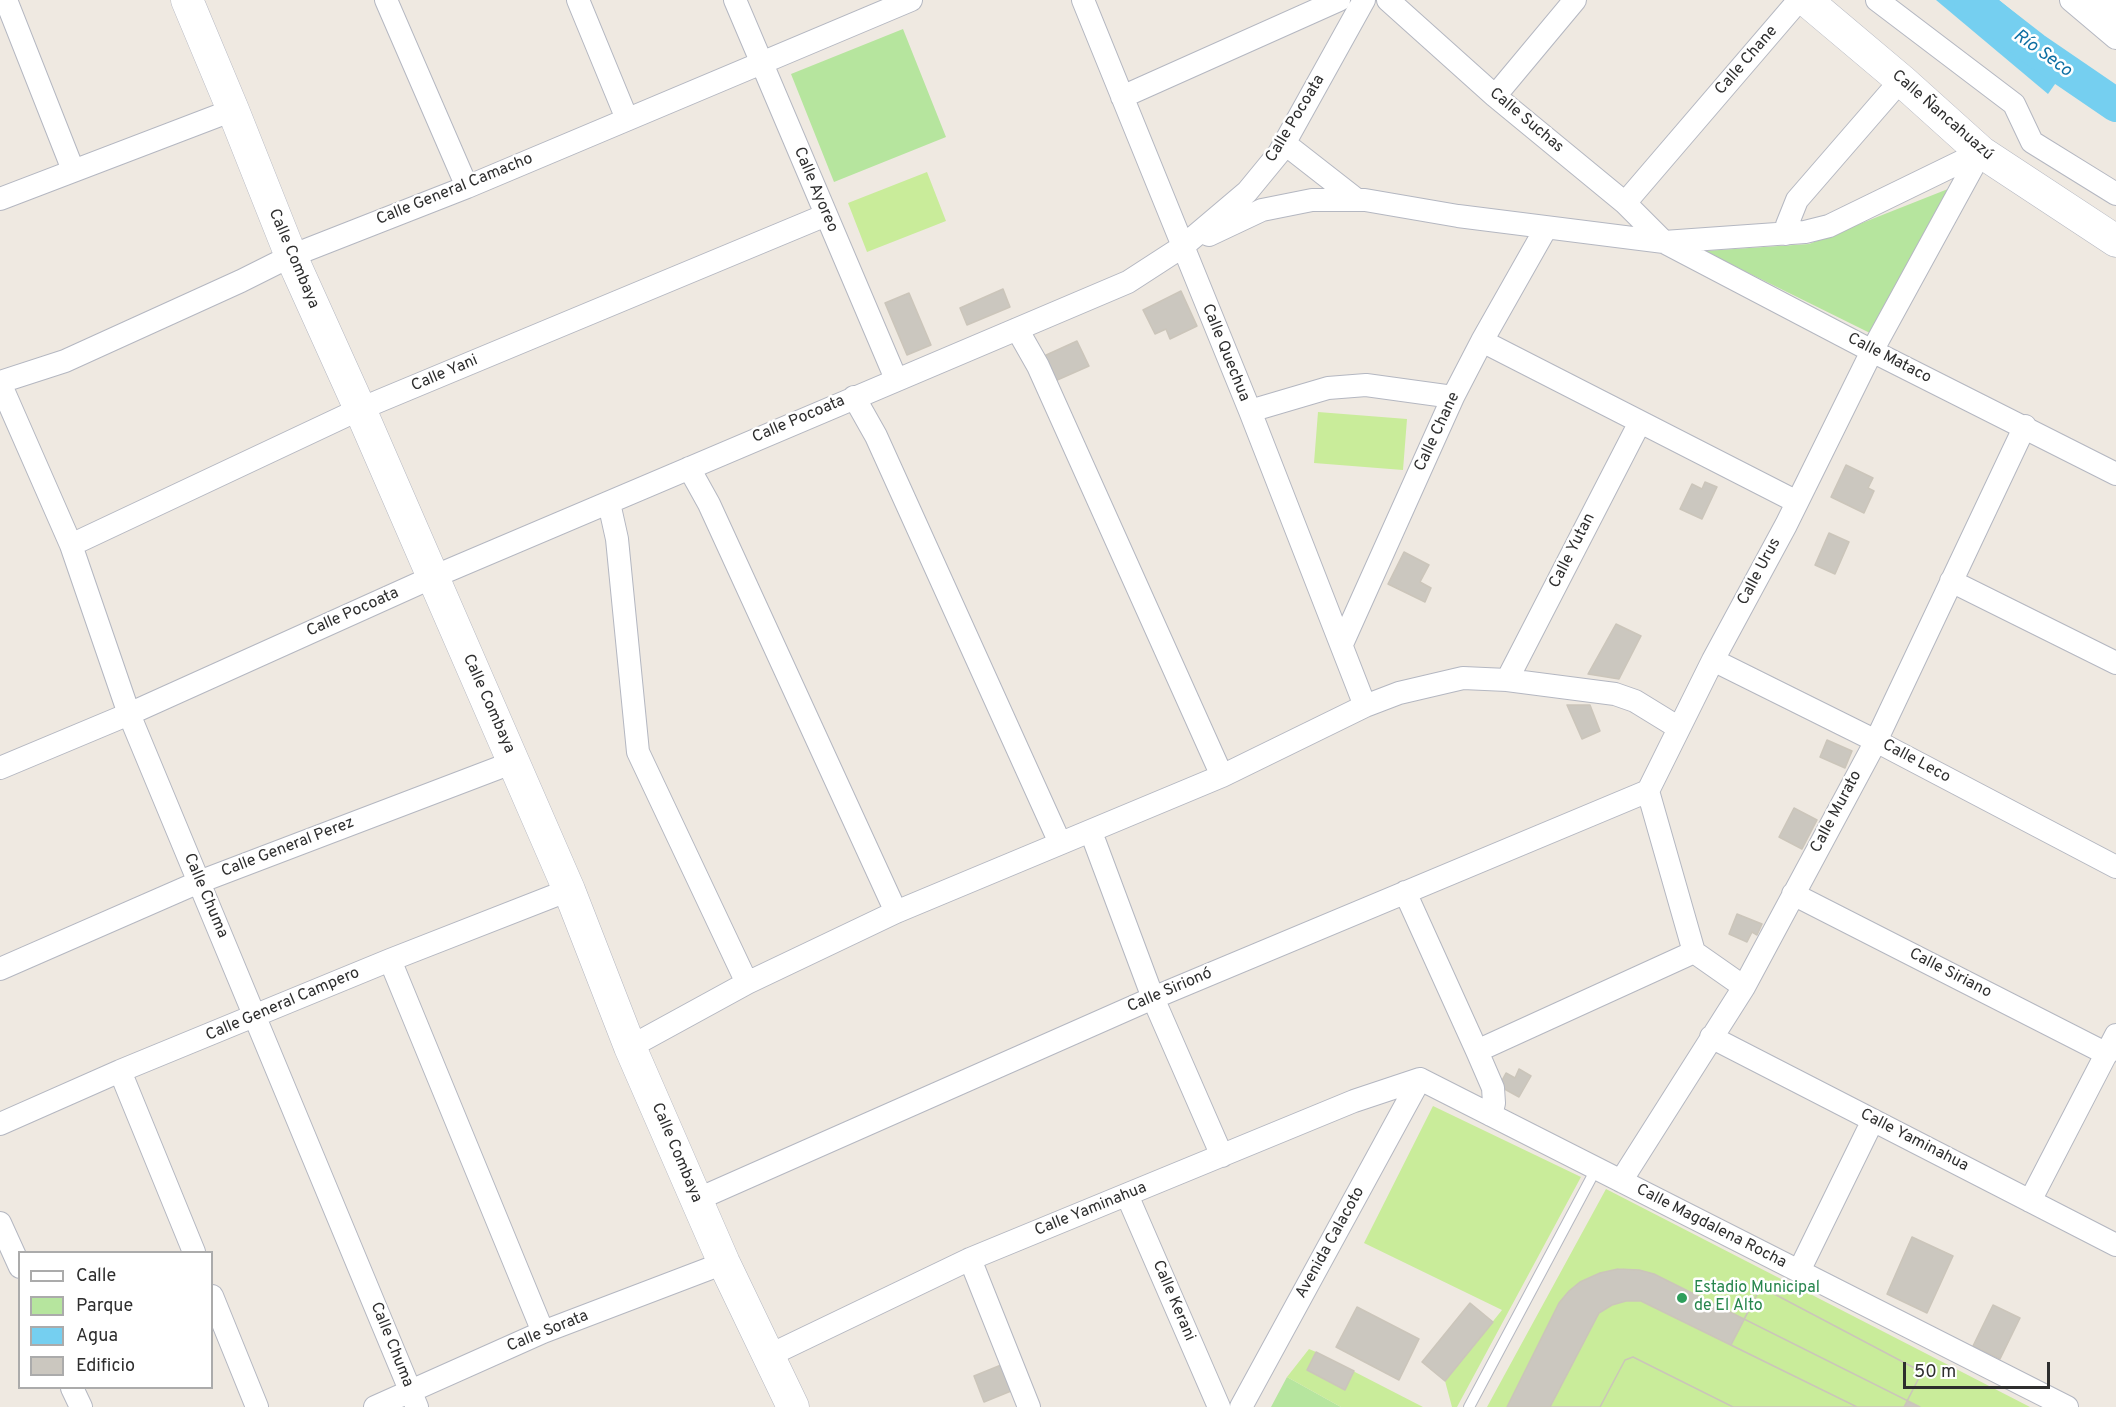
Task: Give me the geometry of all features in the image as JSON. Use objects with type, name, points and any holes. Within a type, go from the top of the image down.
[{"type":"street","points":[[6,0],[73,170]]},
{"type":"street","name":"Calle Combaya","points":[[187,0],[291,256],[569,890],[630,1047],[724,1263],[793,1407]]},
{"type":"street","points":[[386,0],[467,187]]},
{"type":"street","points":[[578,0],[627,119]]},
{"type":"street","name":"Calle Ayoreo","points":[[735,0],[896,379]]},
{"type":"street","name":"Calle Quechua","points":[[1083,0],[1250,411],[1365,706]]},
{"type":"street","points":[[1122,98],[1339,0]]},
{"type":"street","name":"Calle Pocoata","points":[[0,768],[129,714],[432,577],[1128,282],[1182,248],[1247,192],[1279,153],[1364,0]]},
{"type":"street","name":"Calle Suchas","points":[[1388,0],[1495,96],[1625,203],[1664,242]]},
{"type":"street","points":[[1495,96],[1575,0]]},
{"type":"street","name":"Calle Chane","points":[[1625,203],[1799,0]]},
{"type":"street","name":"Calle Ñancahuazú","points":[[1806,0],[1901,80],[1981,153],[2116,241]]},
{"type":"street","points":[[1877,0],[2013,104],[2032,142],[2116,194]]},
{"type":"street","points":[[2071,0],[2116,38]]},
{"type":"street","name":"Calle General Camacho","points":[[0,382],[65,361],[291,256],[467,187],[904,1]]},
{"type":"street","points":[[1786,234],[1787,225],[1797,200],[1901,80]]},
{"type":"street","points":[[0,199],[233,110]]},
{"type":"street","points":[[1284,143],[1357,200]]},
{"type":"street","points":[[1182,248],[1262,210],[1312,200],[1357,200],[1546,228],[1664,242],[1786,234],[1829,226],[1981,153]]},
{"type":"street","name":"Calle Urus","points":[[1648,791],[1872,351],[1981,153]]},
{"type":"street","name":"Calle Yani","points":[[70,546],[360,409],[826,215]]},
{"type":"street","name":"Calle Chane","points":[[1342,644],[1453,397],[1482,340],[1546,228]]},
{"type":"street","name":"Calle Mataco","points":[[1664,242],[1872,351],[2025,426],[2116,474]]},
{"type":"street","points":[[1017,329],[1038,366],[1222,776]]},
{"type":"street","points":[[1482,340],[1797,502]]},
{"type":"street","name":"Calle Chuma","points":[[0,382],[70,546],[129,714],[257,1017],[414,1400]]},
{"type":"street","points":[[1250,411],[1328,388],[1366,385],[1453,397]]},
{"type":"street","points":[[854,397],[876,435],[1060,843]]},
{"type":"street","name":"Calle Yutan","points":[[1507,680],[1640,422]]},
{"type":"street","name":"Calle Murato","points":[[1621,1181],[1744,987],[1876,741],[2025,426]]},
{"type":"street","points":[[689,468],[709,504],[896,912]]},
{"type":"street","points":[[609,503],[617,539],[638,752],[747,983]]},
{"type":"street","points":[[1951,581],[2116,663]]},
{"type":"street","name":"Calle Leco","points":[[1713,660],[1876,741],[2116,867]]},
{"type":"street","points":[[630,1047],[747,983],[896,912],[1222,776],[1365,706],[1399,693],[1463,678],[1507,680],[1615,694],[1635,701],[1679,728]]},
{"type":"street","name":"Calle General Perez","points":[[0,969],[199,882],[514,762]]},
{"type":"street","points":[[1648,791],[1694,952],[1744,987]]},
{"type":"street","name":"Calle Sirionó","points":[[696,1200],[1153,998],[1648,791]]},
{"type":"street","points":[[1091,832],[1153,998],[1222,1156]]},
{"type":"street","name":"Calle General Campero","points":[[0,1124],[120,1071],[257,1017],[390,960],[569,890]]},
{"type":"street","points":[[1405,892],[1492,1088],[1494,1103],[1491,1115]]},
{"type":"street","name":"Calle Siriano","points":[[1793,894],[2111,1044]]},
{"type":"street","points":[[1477,1051],[1694,952]]},
{"type":"street","points":[[390,960],[543,1332]]},
{"type":"street","name":"Calle Yaminahua","points":[[1711,1037],[2116,1245]]},
{"type":"street","points":[[2030,1201],[2111,1044]]},
{"type":"street","points":[[120,1071],[194,1251]]},
{"type":"street","name":"Calle Yaminahua","points":[[768,1356],[970,1259],[1354,1101],[1420,1079]]},
{"type":"street","name":"Calle Magdalena Rocha","points":[[1420,1079],[2067,1407]]},
{"type":"street","name":"Avenida Calacoto","points":[[1241,1407],[1420,1079]]},
{"type":"street","points":[[1799,1271],[1873,1120]]},
{"type":"street","name":"Calle Kerani","points":[[1127,1195],[1219,1407]]},
{"type":"street","points":[[0,1223],[18,1263]]},
{"type":"street","points":[[970,1259],[1029,1407]]},
{"type":"street","name":"Calle Sorata","points":[[375,1407],[414,1400],[543,1332],[724,1263]]},
{"type":"street","points":[[213,1299],[256,1407]]},
{"type":"street","points":[[72,1389],[81,1407]]},
{"type":"lane","points":[[1469,1407],[1596,1169]]},
{"type":"green space","points":[[903,29],[946,137],[834,182],[791,74]]},
{"type":"green space","points":[[927,172],[946,221],[867,252],[848,203]]},
{"type":"green space","points":[[1953,187],[1872,334],[1704,251],[1809,244]]},
{"type":"green space","points":[[1318,412],[1407,419],[1403,470],[1314,463]]},
{"type":"green space","points":[[1433,1106],[1581,1177],[1457,1407],[1452,1407],[1445,1381],[1502,1310],[1364,1243]]},
{"type":"green space","name":"Estadio Municipal de El Alto","points":[[1606,1189],[2030,1407],[1487,1407]]},
{"type":"green space","points":[[1309,1349],[1423,1407],[1341,1407],[1287,1377]]},
{"type":"green space","points":[[1287,1377],[1341,1407],[1271,1407]]},
{"type":"water","points":[[1936,0],[1999,0],[2072,60],[2048,94]]},
{"type":"building","points":[[1003,289],[1010,307],[967,325],[960,308]]},
{"type":"building","points":[[1181,291],[1197,326],[1170,339],[1166,329],[1155,334],[1143,310]]},
{"type":"building","points":[[909,293],[931,345],[907,355],[885,303]]},
{"type":"building","points":[[1077,341],[1089,366],[1055,381],[1044,356]]},
{"type":"building","points":[[1846,465],[1873,478],[1868,488],[1874,491],[1864,513],[1831,497]]},
{"type":"building","points":[[1705,482],[1717,487],[1702,519],[1680,509],[1692,484],[1702,489]]},
{"type":"building","points":[[1829,533],[1849,542],[1835,574],[1815,565]]},
{"type":"building","points":[[1404,552],[1429,565],[1420,582],[1431,588],[1425,602],[1388,584]]},
{"type":"building","points":[[1616,624],[1641,636],[1619,679],[1588,674]]},
{"type":"building","points":[[1567,705],[1590,705],[1600,731],[1582,739]]},
{"type":"building","points":[[1827,740],[1852,751],[1845,768],[1820,757]]},
{"type":"building","points":[[1794,808],[1817,820],[1802,849],[1779,837]]},
{"type":"building","points":[[1737,914],[1762,924],[1757,935],[1752,932],[1747,942],[1729,934]]},
{"type":"building","points":[[1519,1069],[1531,1076],[1519,1097],[1499,1086],[1506,1073],[1515,1078]]},
{"type":"building","points":[[1912,1237],[1953,1256],[1927,1313],[1887,1294]]},
{"type":"building","name":"Estadio Municipal de El Alto","points":[[1618,1269],[1639,1270],[1654,1274],[1744,1319],[1761,1287],[1922,1372],[1907,1401],[1920,1407],[1733,1407],[1633,1357],[1625,1360],[1600,1407],[1507,1407],[1559,1303],[1580,1282],[1600,1273]]},
{"type":"building","points":[[1618,1269],[1639,1270],[1654,1274],[1920,1407],[1733,1407],[1633,1357],[1625,1360],[1600,1407],[1507,1407],[1559,1303],[1580,1282],[1600,1273]]},
{"type":"building","points":[[1618,1269],[1639,1270],[1654,1274],[1920,1407],[1857,1407],[1641,1301],[1626,1301],[1612,1305],[1599,1313],[1550,1407],[1507,1407],[1559,1303],[1580,1282],[1600,1273]]},
{"type":"building","points":[[1761,1287],[1922,1372],[1904,1407],[1857,1407],[1731,1345]]},
{"type":"building","points":[[1470,1303],[1493,1322],[1445,1381],[1422,1362]]},
{"type":"building","points":[[1993,1305],[2020,1318],[2000,1359],[1973,1346]]},
{"type":"building","points":[[1357,1307],[1419,1339],[1399,1380],[1336,1347]]},
{"type":"building","points":[[1316,1352],[1354,1371],[1345,1390],[1307,1370]]},
{"type":"building","points":[[1006,1363],[1016,1389],[984,1402],[974,1376]]},
{"type":"waterway","name":"Río Seco","points":[[1971,0],[2034,49],[2116,105]]},
{"type":"place","name":"Estadio Municipal de El Alto","points":[[1682,1298]]}]
